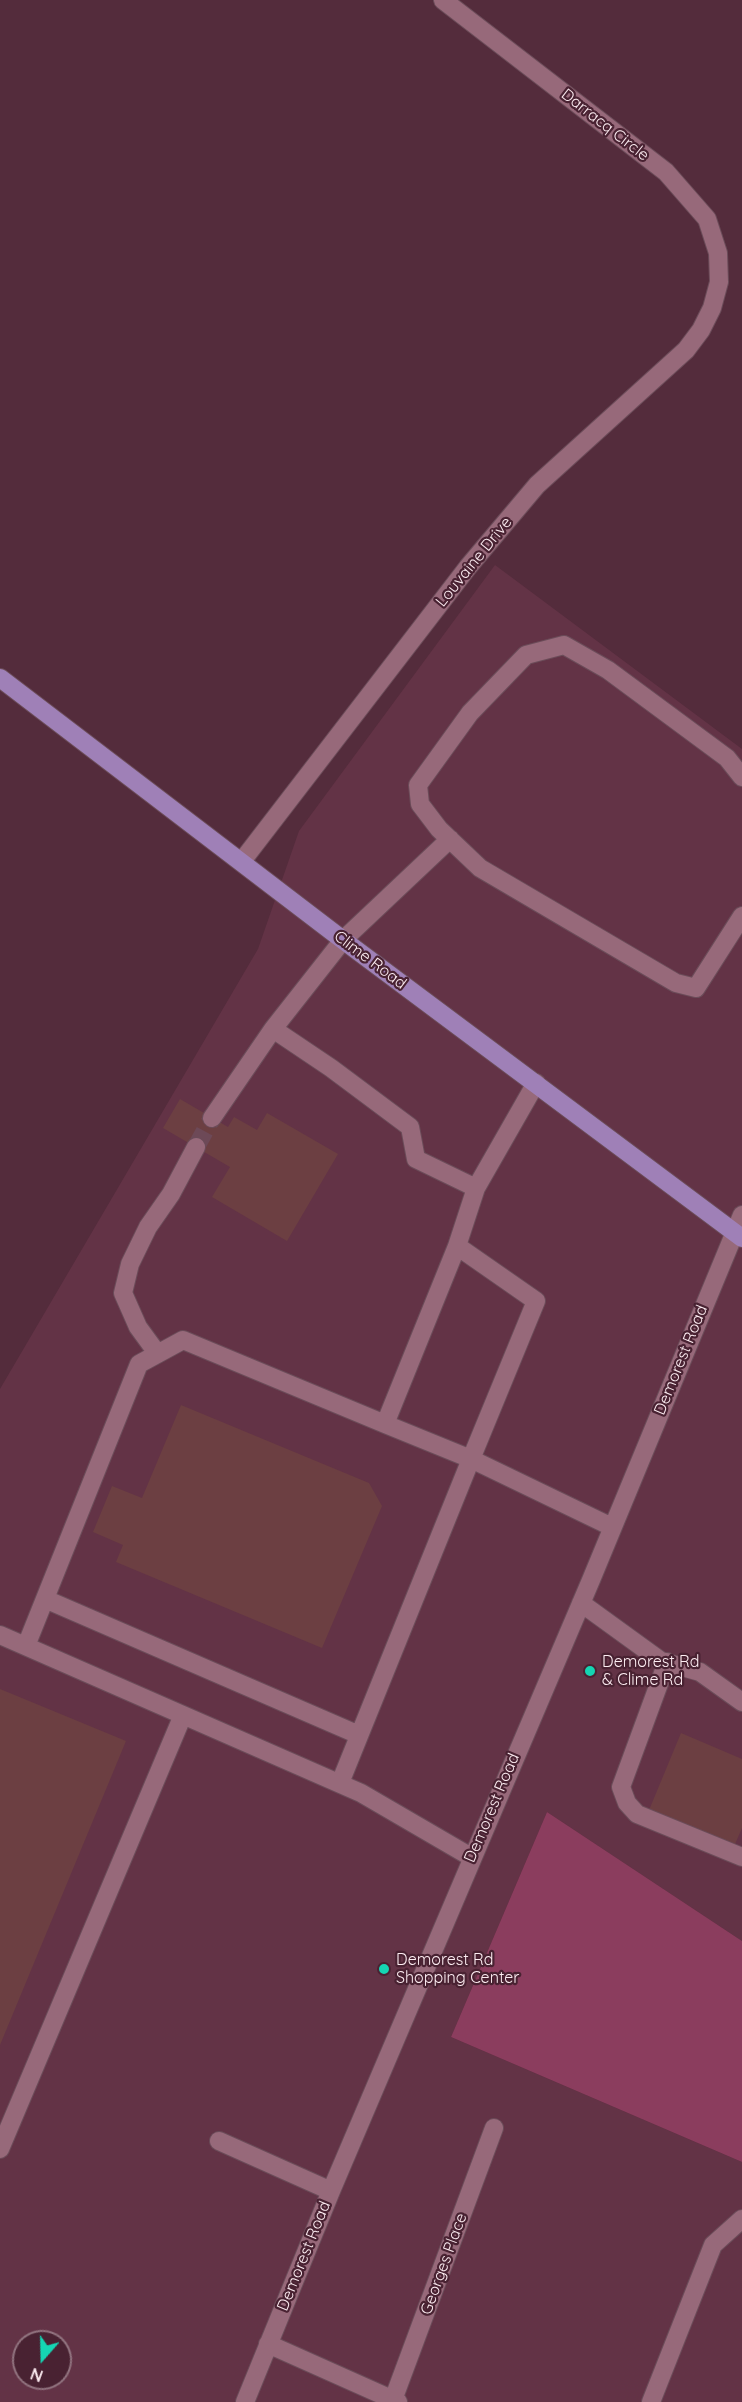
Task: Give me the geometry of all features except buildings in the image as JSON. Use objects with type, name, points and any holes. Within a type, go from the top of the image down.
[{"type":"main road","name":"Clime Road","points":[[0,678],[343,940],[738,1235]]},
{"type":"street","name":"Darracq Circle","points":[[443,0],[666,172],[690,196],[707,219],[718,253],[720,282]]},
{"type":"street","name":"Louvaine Drive","points":[[242,861],[468,567],[537,485],[686,350],[702,330],[720,282]]},
{"type":"street","points":[[742,777],[727,758],[608,670],[564,645],[526,655],[470,713],[418,785],[420,804],[450,840],[480,868],[676,983],[696,988],[742,916]]},
{"type":"street","points":[[212,1118],[273,1029],[343,940],[450,840]]},
{"type":"street","points":[[273,1029],[331,1068],[410,1127],[416,1160],[476,1188]]},
{"type":"street","points":[[385,1424],[457,1246],[476,1188],[536,1083]]},
{"type":"street","points":[[157,1353],[138,1327],[123,1293],[130,1264],[148,1227],[171,1194],[196,1147]]},
{"type":"street","name":"Demorest Road","points":[[249,2401],[268,2344],[331,2191],[471,1857],[738,1235],[742,1215]]},
{"type":"street","points":[[340,1783],[536,1301],[457,1246]]},
{"type":"street","points":[[26,1646],[139,1364],[183,1340],[471,1459],[612,1527]]},
{"type":"street","points":[[45,1599],[359,1735]]},
{"type":"street","points":[[581,1603],[661,1661],[700,1672],[742,1702]]},
{"type":"street","points":[[0,1635],[361,1792],[471,1857]]},
{"type":"street","points":[[667,1662],[621,1787],[627,1803],[637,1814],[742,1857]]},
{"type":"street","points":[[0,2149],[183,1715]]},
{"type":"street","name":"Georges Place","points":[[396,2401],[494,2128]]},
{"type":"street","points":[[219,2141],[331,2191]]},
{"type":"street","points":[[651,2402],[712,2245],[742,2219]]},
{"type":"street","points":[[268,2344],[396,2401]]},
{"type":"shaded area","points":[[495,565],[742,749],[742,1941],[547,1812],[451,2037],[742,2162],[742,2402],[0,2402],[0,1389],[258,949],[299,831]]},
{"type":"shaded area","points":[[547,1812],[742,1941],[742,2162],[451,2037]]},
{"type":"tunnel","points":[[196,1147],[212,1118]]},
{"type":"place","name":"Demorest Rd & Clime Rd","points":[[590,1671]]},
{"type":"place","name":"Demorest Rd Shopping Center","points":[[384,1969]]}]
